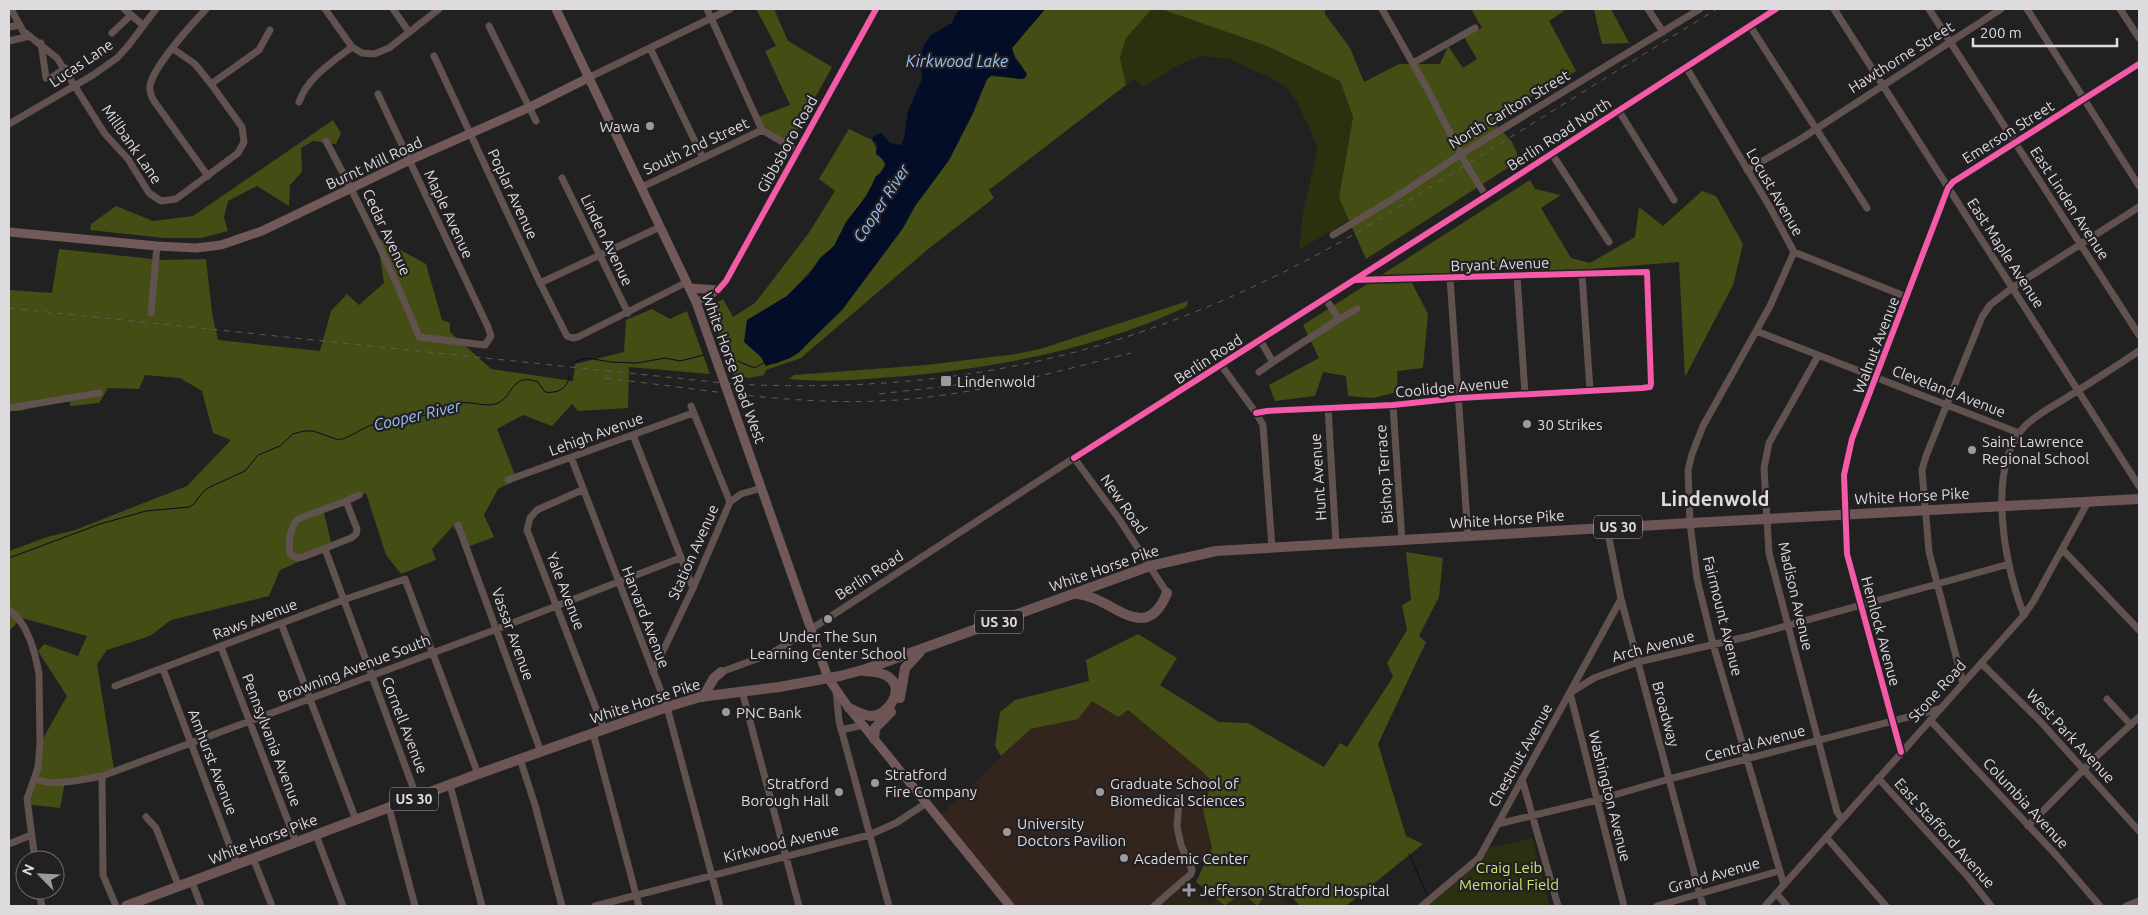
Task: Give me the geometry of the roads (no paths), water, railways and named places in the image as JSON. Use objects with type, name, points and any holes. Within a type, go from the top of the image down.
[{"type":"highway","name":"White Horse Pike","points":[[126,906],[478,774],[666,707],[703,697],[828,678],[858,671],[1150,566],[1208,552],[1845,514],[2139,499]]},
{"type":"highway","points":[[1074,594],[1094,597],[1132,618],[1150,617],[1158,612],[1168,594]]},
{"type":"highway","points":[[874,739],[875,728],[896,707],[899,701],[905,668],[923,649]]},
{"type":"highway","points":[[849,708],[866,715],[876,715],[890,705],[896,694],[896,689],[890,678],[875,672],[858,671]]},
{"type":"highway","points":[[721,672],[720,684],[729,693]]},
{"type":"highway","points":[[703,697],[714,678],[721,672]]},
{"type":"main road","name":"White Horse Road West","points":[[556,9],[696,302],[828,678],[862,725],[925,804],[1010,906]]},
{"type":"main road","name":"Burnt Mill Road","points":[[9,232],[157,246],[196,248],[221,245],[262,231],[408,161],[530,107],[590,77]]},
{"type":"main road","points":[[688,285],[718,290]]},
{"type":"street","points":[[124,9],[143,25]]},
{"type":"street","name":"Lucas Lane","points":[[9,124],[117,58],[156,9]]},
{"type":"street","points":[[206,9],[172,48],[152,79],[150,90],[151,97],[208,176]]},
{"type":"street","points":[[325,9],[352,47],[362,53],[374,54],[388,48],[439,9]]},
{"type":"street","points":[[393,9],[409,32]]},
{"type":"street","points":[[707,9],[762,130],[798,150]]},
{"type":"street","name":"Burnt Mill Road","points":[[590,77],[730,9]]},
{"type":"street","name":"Gibbsboro Road","points":[[696,302],[718,290],[726,281],[876,9]]},
{"type":"street","points":[[1382,9],[1430,92],[1461,154],[1486,196]]},
{"type":"street","points":[[1648,9],[1663,32]]},
{"type":"street","name":"North Carlton Street","points":[[1333,235],[1396,197],[1461,154],[1700,9]]},
{"type":"street","name":"Berlin Road North","points":[[1354,280],[1776,9]]},
{"type":"street","name":"East Maple Avenue","points":[[1834,9],[2139,486]]},
{"type":"street","name":"East Linden Avenue","points":[[1929,9],[2139,335]]},
{"type":"street","name":"Hawthorne Street","points":[[1747,170],[2001,9]]},
{"type":"street","points":[[2027,9],[2139,186]]},
{"type":"street","points":[[2120,9],[2139,38]]},
{"type":"street","name":"Millbank Lane","points":[[9,12],[12,11],[23,31],[41,43],[57,58],[105,134],[128,159],[149,193],[161,201],[172,200],[238,153],[242,147],[244,136],[242,127],[195,64],[172,48]]},
{"type":"street","points":[[112,33],[131,15]]},
{"type":"street","points":[[9,27],[20,25]]},
{"type":"street","points":[[489,26],[536,121]]},
{"type":"street","points":[[1750,26],[1867,208]]},
{"type":"street","points":[[1413,63],[1475,28]]},
{"type":"street","points":[[211,84],[258,50],[270,30]]},
{"type":"street","points":[[9,41],[30,36]]},
{"type":"street","points":[[41,43],[46,78],[51,78],[64,68]]},
{"type":"street","points":[[299,102],[303,89],[331,62],[352,47]]},
{"type":"street","points":[[650,48],[703,158]]},
{"type":"street","name":"Poplar Avenue","points":[[434,56],[469,134],[567,336],[573,338],[628,313]]},
{"type":"street","name":"Emerson Street","points":[[1948,188],[1953,182],[2139,64]]},
{"type":"street","name":"Locust Avenue","points":[[1686,67],[1771,209],[1794,252],[1907,297]]},
{"type":"street","name":"Maple Avenue","points":[[378,94],[491,336],[485,345],[419,337]]},
{"type":"street","points":[[1618,111],[1674,200]]},
{"type":"street","name":"South 2nd Street","points":[[642,187],[762,130]]},
{"type":"street","name":"Cedar Avenue","points":[[326,141],[351,188],[392,274],[419,337]]},
{"type":"street","points":[[1552,154],[1609,242]]},
{"type":"street","name":"Linden Avenue","points":[[562,178],[628,313]]},
{"type":"street","name":"Walnut Avenue","points":[[1845,514],[1844,475],[1847,457],[1948,188]]},
{"type":"street","points":[[1963,683],[1936,585],[1929,552],[1922,470],[1982,317],[1988,307],[2012,288],[2139,207]]},
{"type":"street","points":[[540,283],[660,227]]},
{"type":"street","points":[[151,313],[157,246]]},
{"type":"street","name":"Fairmount Avenue","points":[[1784,885],[1713,644],[1693,561],[1688,470],[1692,454],[1712,409],[1770,306],[1794,252]]},
{"type":"street","name":"Bryant Avenue","points":[[1354,280],[1647,272],[1650,387]]},
{"type":"street","points":[[1582,274],[1590,390]]},
{"type":"street","points":[[1517,276],[1525,394]]},
{"type":"street","points":[[1450,278],[1468,537]]},
{"type":"street","name":"Berlin Road","points":[[721,672],[770,654],[811,630],[1074,458],[1354,280]]},
{"type":"street","points":[[628,313],[688,285]]},
{"type":"street","points":[[1325,298],[1339,319]]},
{"type":"street","points":[[1258,372],[1357,309]]},
{"type":"street","name":"Cleveland Avenue","points":[[1756,331],[2019,433]]},
{"type":"street","points":[[1260,340],[1274,362]]},
{"type":"street","points":[[2024,615],[2004,544],[2004,473],[2019,433],[2030,422],[2139,351]]},
{"type":"street","name":"Madison Avenue","points":[[1818,356],[1769,443],[1766,453],[1764,468],[1768,553],[1837,812],[1842,819]]},
{"type":"street","points":[[1221,365],[1263,425],[1272,548]]},
{"type":"street","name":"Coolidge Avenue","points":[[1256,413],[1393,405],[1459,398],[1650,387]]},
{"type":"street","points":[[9,408],[98,393]]},
{"type":"street","name":"Bishop Terrace","points":[[1393,405],[1402,541]]},
{"type":"street","name":"Hunt Avenue","points":[[1328,408],[1336,544]]},
{"type":"street","name":"Lehigh Avenue","points":[[508,480],[692,410],[730,502]]},
{"type":"street","points":[[633,434],[693,588]]},
{"type":"street","name":"Harvard Avenue","points":[[571,457],[666,707],[720,906]]},
{"type":"street","name":"New Road","points":[[1074,458],[1168,594]]},
{"type":"street","name":"Station Avenue","points":[[653,672],[693,588],[730,502],[741,494],[762,488]]},
{"type":"street","name":"Yale Avenue","points":[[582,490],[538,510],[530,518],[527,530],[604,729]]},
{"type":"street","points":[[346,500],[357,529],[356,534],[352,538],[296,558],[290,554],[288,546],[295,522],[298,519],[346,500],[359,496]]},
{"type":"street","name":"Stone Road","points":[[1765,906],[2024,615],[2088,502]]},
{"type":"street","name":"Hemlock Avenue","points":[[1845,514],[1848,554],[1901,752]]},
{"type":"street","name":"Vassar Avenue","points":[[458,525],[541,752]]},
{"type":"street","name":"Broadway","points":[[1607,528],[1621,599],[1703,906]]},
{"type":"street","name":"Cornell Avenue","points":[[325,549],[417,798]]},
{"type":"street","points":[[2062,549],[2139,630]]},
{"type":"street","name":"Browning Avenue South","points":[[35,778],[41,782],[49,782],[102,776],[618,583],[680,558]]},
{"type":"street","name":"Arch Avenue","points":[[1570,692],[1594,678],[1638,662],[1713,644],[2009,564]]},
{"type":"street","name":"Raws Avenue","points":[[115,686],[404,578],[433,652]]},
{"type":"street","name":"Chestnut Avenue","points":[[1422,906],[1476,862],[1621,599]]},
{"type":"street","points":[[9,610],[20,620],[37,663],[40,743],[38,768],[28,791],[27,799],[33,850]]},
{"type":"street","points":[[281,623],[356,820]]},
{"type":"street","name":"Pennsylvania Avenue","points":[[221,646],[296,842]]},
{"type":"street","points":[[433,652],[478,774]]},
{"type":"street","name":"West Park Avenue","points":[[1981,663],[2039,720],[2139,831]]},
{"type":"street","name":"Amhurst Avenue","points":[[163,669],[237,865]]},
{"type":"street","points":[[836,690],[836,704],[842,730],[889,906]]},
{"type":"street","points":[[742,691],[798,906]]},
{"type":"street","name":"Washington Avenue","points":[[1570,692],[1624,906]]},
{"type":"street","points":[[2107,699],[2130,725]]},
{"type":"street","name":"Central Avenue","points":[[1498,824],[1597,800],[1940,709]]},
{"type":"street","points":[[2028,826],[2139,717]]},
{"type":"street","name":"Columbia Avenue","points":[[1930,720],[2100,906]]},
{"type":"street","points":[[842,730],[862,725]]},
{"type":"street","points":[[593,732],[640,906]]},
{"type":"street","points":[[520,759],[535,805],[562,906]]},
{"type":"street","points":[[102,776],[104,875],[116,906]]},
{"type":"street","points":[[1522,778],[1558,906]]},
{"type":"street","name":"East Stafford Avenue","points":[[1878,778],[1969,878],[1991,906]]},
{"type":"street","points":[[450,785],[482,906]]},
{"type":"street","points":[[1154,906],[1191,874],[1192,870],[1181,845],[1177,827],[1179,798]]},
{"type":"street","name":"Kirkwood Avenue","points":[[595,906],[869,835],[896,824],[925,804]]},
{"type":"street","points":[[389,808],[415,906]]},
{"type":"street","points":[[146,817],[156,828],[179,887]]},
{"type":"street","points":[[316,835],[343,906]]},
{"type":"street","points":[[9,844],[31,836]]},
{"type":"street","points":[[1826,837],[1886,906]]},
{"type":"street","points":[[254,858],[272,906]]},
{"type":"street","name":"Grand Avenue","points":[[1657,906],[1779,870]]},
{"type":"street","points":[[192,882],[201,906]]},
{"type":"street","points":[[1776,893],[1787,906]]},
{"type":"street","points":[[2126,906],[2139,901]]},
{"type":"water","name":"Kirkwood Lake","points":[[962,9],[1045,9],[1012,48],[1015,58],[1027,74],[1025,78],[992,75],[987,79],[973,113],[949,160],[915,206],[903,228],[842,310],[798,353],[790,358],[766,366],[761,357],[744,342],[747,320],[787,296],[808,276],[820,258],[834,246],[846,222],[867,195],[876,176],[882,172],[885,165],[885,161],[876,154],[877,143],[873,141],[872,137],[881,133],[890,143],[901,145],[904,138],[908,111],[922,79],[920,58],[924,45],[931,35],[952,23],[957,12]]},
{"type":"waterway","name":"Cooper River","points":[[572,365],[576,361],[588,358],[611,362],[637,363],[665,358],[680,361],[704,355]]},
{"type":"waterway","name":"Cooper River","points":[[738,361],[754,368],[764,363]]},
{"type":"waterway","name":"Cooper River","points":[[9,558],[100,524],[146,511],[189,507],[210,487],[245,471],[258,455],[280,446],[293,434],[313,431],[339,440],[381,422],[431,414],[461,403],[493,405],[503,400],[514,386],[522,380],[538,382],[545,392],[554,392],[561,390],[569,381],[570,376]]},
{"type":"waterway","points":[[1409,854],[1428,897]]},
{"type":"railway","points":[[9,308],[733,384],[784,386],[887,383],[988,371],[1039,361],[1138,333],[1238,294],[1287,270],[1369,225],[1717,9]]},
{"type":"railway","points":[[605,378],[751,396],[860,402],[927,397],[985,388],[1131,353]]},
{"type":"railway","points":[[879,394],[981,382]]},
{"type":"place","name":"Wawa","points":[[650,126]]},
{"type":"place","name":"Lindenwold","points":[[946,381]]},
{"type":"place","name":"30 Strikes","points":[[1527,424]]},
{"type":"place","name":"Saint Lawrence Regional School","points":[[1972,450]]},
{"type":"place","name":"Under The Sun Learning Center School","points":[[828,619]]},
{"type":"place","name":"PNC Bank","points":[[726,712]]},
{"type":"place","name":"Stratford Fire Company","points":[[875,783]]},
{"type":"place","name":"Stratford Borough Hall","points":[[839,792]]},
{"type":"place","name":"Graduate School of Biomedical Sciences","points":[[1100,792]]},
{"type":"place","name":"University Doctors Pavilion","points":[[1007,832]]},
{"type":"place","name":"Academic Center","points":[[1124,858]]},
{"type":"place","name":"Jefferson Stratford Hospital","points":[[1189,890]]},
{"type":"district","name":"Lindenwold","points":[[1715,498]]},
{"type":"park label","name":"Craig Leib Memorial Field","points":[[1509,876]]}]
